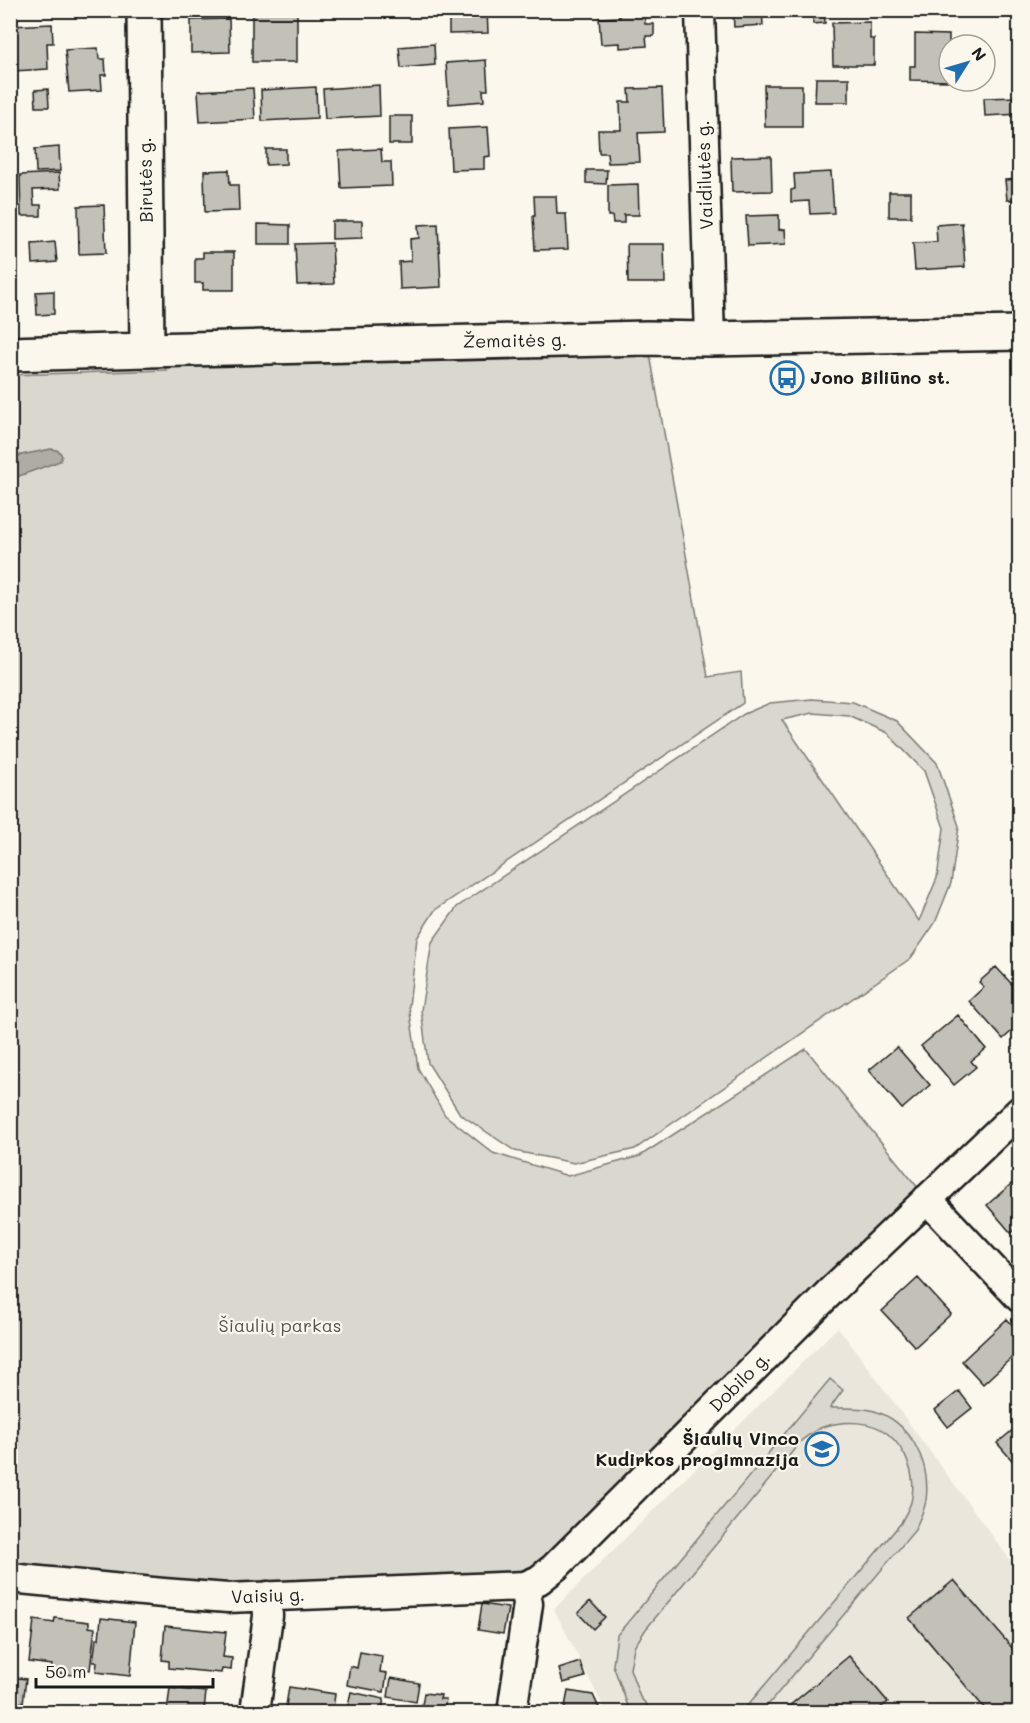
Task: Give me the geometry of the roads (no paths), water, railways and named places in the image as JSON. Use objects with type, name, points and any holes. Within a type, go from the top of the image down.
[{"type":"main road","name":"Birutės g.","points":[[144,10],[147,350]]},
{"type":"main road","name":"Žemaitės g.","points":[[10,354],[647,338],[710,339],[1020,333]]},
{"type":"street","name":"Vaidilutės g.","points":[[700,10],[710,339]]},
{"type":"street","name":"Dobilo g.","points":[[525,1586],[539,1580],[555,1567],[831,1291],[1020,1112]]},
{"type":"street","points":[[927,1199],[1020,1298]]},
{"type":"street","name":"Vaisių g.","points":[[10,1578],[228,1598],[525,1586]]},
{"type":"street","points":[[512,1713],[528,1604],[525,1586]]},
{"type":"street","points":[[255,1713],[268,1616],[267,1596]]},
{"type":"place","name":"Jono Biliūno st.","points":[[787,378]]},
{"type":"place","name":"Šiaulių Vinco Kudirkos progimnazija","points":[[822,1449]]},
{"type":"park label","name":"Šiaulių parkas","points":[[280,1326]]}]
